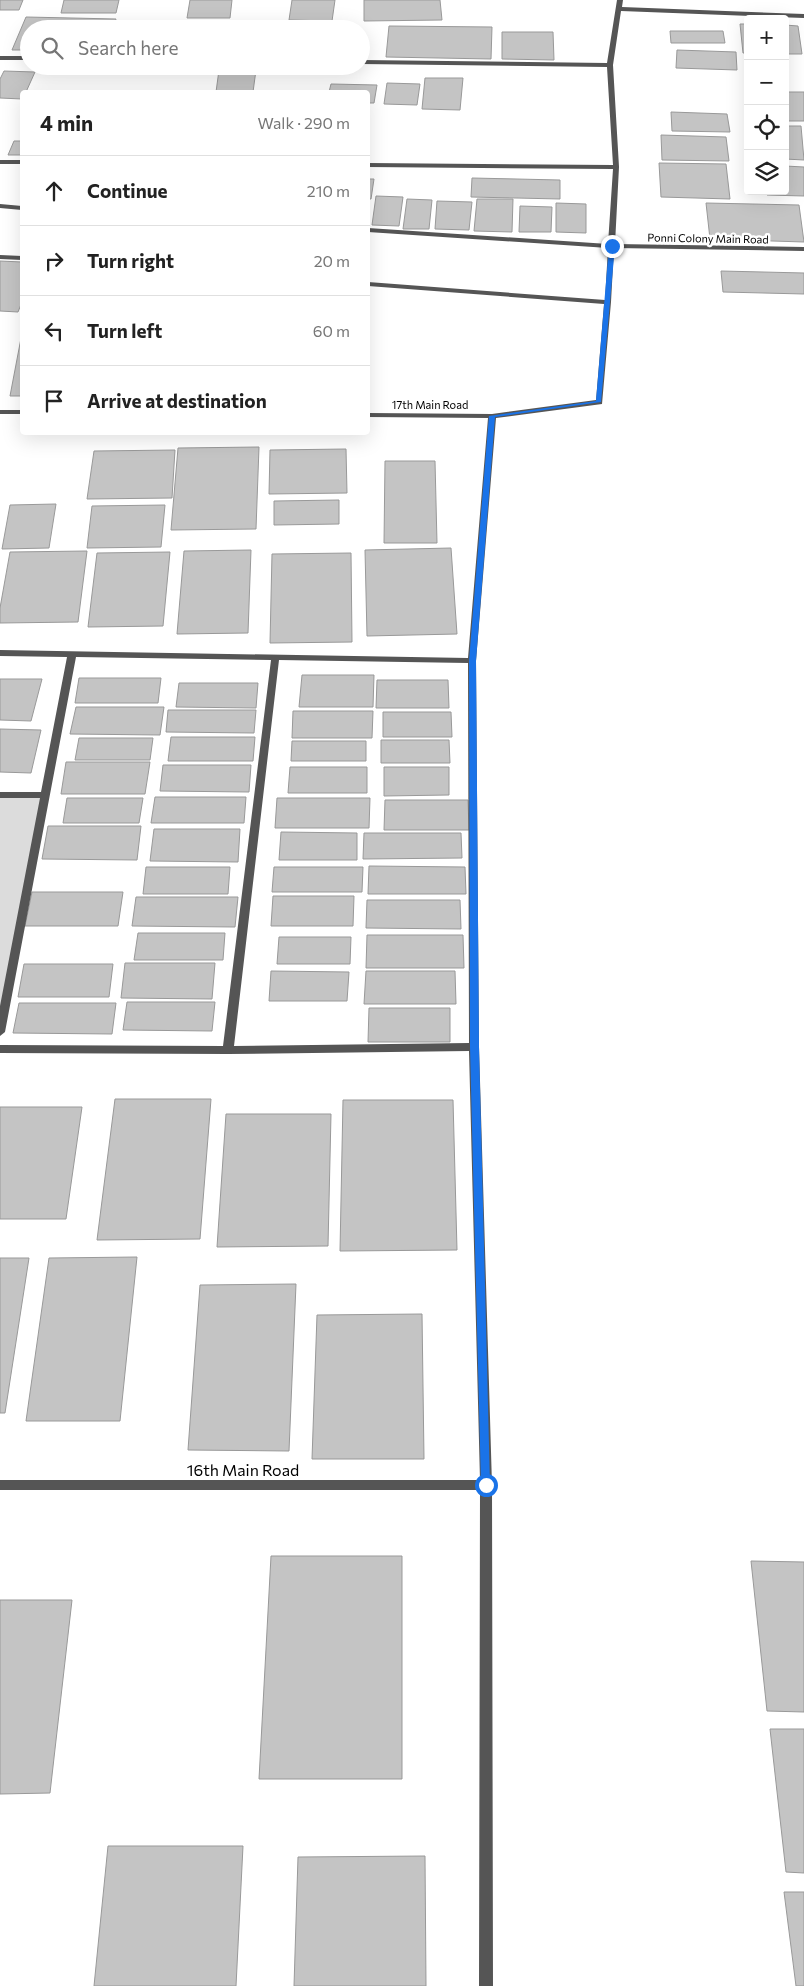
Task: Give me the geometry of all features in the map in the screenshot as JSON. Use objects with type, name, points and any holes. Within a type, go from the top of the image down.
[{"type":"street","points":[[370,284],[608,302],[616,167],[610,65],[619,5],[804,16]]},
{"type":"street","points":[[0,58],[20,58]]},
{"type":"street","points":[[370,62],[610,65]]},
{"type":"street","points":[[0,162],[20,162]]},
{"type":"street","points":[[370,165],[616,167]]},
{"type":"street","points":[[0,206],[20,208]]},
{"type":"street","name":"Ponni Colony Main Road","points":[[370,230],[612,246],[804,250]]},
{"type":"street","points":[[0,257],[20,258]]},
{"type":"street","name":"17th Main Road","points":[[370,415],[492,416],[598,402],[608,302]]},
{"type":"street","points":[[0,412],[20,412]]},
{"type":"street","points":[[486,1986],[486,1485],[474,1047],[472,661],[492,416]]},
{"type":"street","points":[[0,653],[472,661]]},
{"type":"street","points":[[0,1032],[72,654]]},
{"type":"street","points":[[228,1050],[275,658]]},
{"type":"street","points":[[0,795],[44,795]]},
{"type":"street","points":[[0,1049],[228,1050],[474,1047]]},
{"type":"street","name":"16th Main Road","points":[[0,1486],[486,1485]]},
{"type":"shaded area","points":[[0,795],[44,795],[0,1032]]},
{"type":"building","points":[[0,0],[23,0],[19,10],[0,10]]},
{"type":"building","points":[[64,0],[119,0],[116,13],[61,13]]},
{"type":"building","points":[[190,0],[232,0],[230,18],[187,18]]},
{"type":"building","points":[[292,0],[335,0],[332,20],[289,20]]},
{"type":"building","points":[[364,0],[440,0],[442,20],[364,20]]},
{"type":"building","points":[[26,17],[116,19],[116,20],[25,20]]},
{"type":"building","points":[[740,24],[744,24],[743,53]]},
{"type":"building","points":[[789,25],[798,26],[802,54],[789,54]]},
{"type":"building","points":[[389,26],[492,27],[491,59],[386,57]]},
{"type":"building","points":[[20,31],[20,50],[12,50]]},
{"type":"building","points":[[670,31],[723,31],[725,43],[671,43]]},
{"type":"building","points":[[502,32],[553,32],[554,60],[502,59]]},
{"type":"building","points":[[677,50],[736,52],[737,70],[676,68]]},
{"type":"building","points":[[4,71],[20,72],[20,75],[34,75],[27,90],[20,90],[20,99],[0,98],[0,79]]},
{"type":"building","points":[[218,75],[255,75],[253,90],[216,90]]},
{"type":"building","points":[[425,78],[463,78],[460,110],[422,109]]},
{"type":"building","points":[[387,83],[420,84],[417,105],[384,104]]},
{"type":"building","points":[[331,84],[377,85],[374,103],[370,103],[370,90],[330,90]]},
{"type":"building","points":[[789,92],[804,92],[804,121],[789,121]]},
{"type":"building","points":[[671,112],[727,114],[730,132],[672,131]]},
{"type":"building","points":[[789,126],[801,126],[804,160],[789,159]]},
{"type":"building","points":[[661,135],[726,137],[729,161],[662,160]]},
{"type":"building","points":[[14,141],[20,141],[20,155],[8,155]]},
{"type":"building","points":[[659,163],[726,164],[730,199],[661,197]]},
{"type":"building","points":[[789,166],[804,167],[804,196],[767,195],[789,195]]},
{"type":"building","points":[[472,178],[560,180],[560,199],[471,197]]},
{"type":"building","points":[[370,179],[374,179],[371,199]]},
{"type":"building","points":[[376,196],[403,197],[399,226],[372,225]]},
{"type":"building","points":[[407,199],[432,200],[429,229],[403,229]]},
{"type":"building","points":[[477,199],[513,199],[512,232],[474,231]]},
{"type":"building","points":[[437,201],[472,202],[469,230],[435,229]]},
{"type":"building","points":[[556,203],[586,204],[586,233],[556,232]]},
{"type":"building","points":[[706,203],[799,205],[804,242],[710,239]]},
{"type":"building","points":[[520,206],[552,207],[551,232],[519,232]]},
{"type":"building","points":[[0,261],[20,262],[20,307],[18,312],[0,311]]},
{"type":"building","points":[[721,271],[804,273],[804,294],[723,292]]},
{"type":"building","points":[[20,344],[20,396],[10,396]]},
{"type":"building","points":[[259,447],[256,529],[171,530],[178,448]]},
{"type":"building","points":[[346,449],[347,493],[269,494],[270,450]]},
{"type":"building","points":[[175,450],[172,498],[87,499],[94,451]]},
{"type":"building","points":[[385,461],[435,461],[437,543],[384,543]]},
{"type":"building","points":[[339,500],[339,524],[274,525],[274,501]]},
{"type":"building","points":[[56,504],[49,548],[2,549],[10,505]]},
{"type":"building","points":[[165,505],[161,547],[87,548],[92,506]]},
{"type":"building","points":[[451,548],[457,634],[367,636],[365,550]]},
{"type":"building","points":[[251,550],[248,633],[177,634],[184,551]]},
{"type":"building","points":[[87,551],[78,622],[0,623],[0,608],[10,552]]},
{"type":"building","points":[[170,552],[163,626],[88,627],[97,553]]},
{"type":"building","points":[[351,553],[352,642],[270,643],[272,554]]},
{"type":"building","points":[[302,675],[374,675],[373,707],[299,707]]},
{"type":"building","points":[[79,678],[161,678],[158,703],[75,703]]},
{"type":"building","points":[[0,679],[42,679],[31,721],[0,720]]},
{"type":"building","points":[[377,680],[448,680],[449,708],[376,708]]},
{"type":"building","points":[[179,683],[258,683],[256,708],[176,707]]},
{"type":"building","points":[[76,707],[164,707],[160,735],[70,734]]},
{"type":"building","points":[[168,710],[256,710],[254,733],[166,732]]},
{"type":"building","points":[[293,711],[373,711],[372,738],[292,738]]},
{"type":"building","points":[[383,712],[451,712],[452,737],[383,737]]},
{"type":"building","points":[[0,729],[41,730],[31,773],[0,772]]},
{"type":"building","points":[[171,737],[255,737],[253,761],[168,761]]},
{"type":"building","points":[[79,738],[153,738],[150,760],[75,760]]},
{"type":"building","points":[[381,740],[449,740],[450,763],[381,763]]},
{"type":"building","points":[[292,741],[366,741],[366,761],[291,761]]},
{"type":"building","points":[[66,762],[150,762],[145,794],[61,794]]},
{"type":"building","points":[[163,765],[251,765],[249,792],[160,791]]},
{"type":"building","points":[[290,767],[367,767],[367,793],[288,793]]},
{"type":"building","points":[[384,767],[449,767],[449,795],[384,796]]},
{"type":"building","points":[[155,797],[246,797],[244,823],[151,823]]},
{"type":"building","points":[[67,798],[143,798],[139,823],[63,823]]},
{"type":"building","points":[[277,798],[370,798],[369,828],[275,828]]},
{"type":"building","points":[[385,800],[468,800],[469,830],[384,830]]},
{"type":"building","points":[[48,826],[141,826],[137,860],[42,859]]},
{"type":"building","points":[[154,829],[240,829],[238,862],[150,861]]},
{"type":"building","points":[[281,832],[357,833],[357,860],[279,860]]},
{"type":"building","points":[[364,833],[461,833],[462,858],[363,859]]},
{"type":"building","points":[[369,866],[465,867],[466,894],[368,894]]},
{"type":"building","points":[[146,867],[230,867],[228,894],[143,894]]},
{"type":"building","points":[[274,867],[363,867],[362,892],[272,892]]},
{"type":"building","points":[[32,892],[123,892],[118,926],[25,926]]},
{"type":"building","points":[[273,896],[354,896],[353,926],[271,926]]},
{"type":"building","points":[[136,897],[238,897],[235,927],[132,926]]},
{"type":"building","points":[[367,900],[460,900],[461,929],[366,928]]},
{"type":"building","points":[[138,933],[225,933],[223,960],[134,960]]},
{"type":"building","points":[[367,935],[463,935],[464,968],[366,968]]},
{"type":"building","points":[[279,937],[351,937],[350,964],[277,964]]},
{"type":"building","points":[[125,963],[215,963],[212,999],[121,998]]},
{"type":"building","points":[[24,964],[113,964],[109,997],[18,997]]},
{"type":"building","points":[[271,971],[349,972],[347,1001],[269,1001]]},
{"type":"building","points":[[366,971],[455,971],[456,1004],[364,1004]]},
{"type":"building","points":[[127,1002],[215,1002],[212,1031],[123,1030]]},
{"type":"building","points":[[19,1003],[116,1003],[112,1034],[13,1033]]},
{"type":"building","points":[[369,1008],[450,1008],[450,1042],[368,1042]]},
{"type":"building","points":[[115,1099],[211,1099],[200,1239],[97,1240]]},
{"type":"building","points":[[343,1100],[453,1100],[457,1250],[340,1251]]},
{"type":"building","points":[[0,1107],[82,1107],[66,1219],[0,1219]]},
{"type":"building","points":[[226,1114],[331,1114],[328,1246],[217,1247]]},
{"type":"building","points":[[137,1257],[120,1421],[26,1421],[49,1258]]},
{"type":"building","points":[[0,1258],[29,1258],[5,1413],[0,1413]]},
{"type":"building","points":[[296,1284],[289,1451],[188,1450],[200,1285]]},
{"type":"building","points":[[422,1314],[424,1459],[312,1459],[317,1315]]},
{"type":"building","points":[[271,1556],[402,1556],[402,1779],[259,1779]]},
{"type":"building","points":[[751,1561],[804,1562],[804,1712],[767,1711]]},
{"type":"building","points":[[0,1600],[72,1600],[50,1793],[0,1794]]},
{"type":"building","points":[[770,1729],[804,1729],[804,1873],[786,1872]]},
{"type":"building","points":[[108,1846],[243,1846],[236,1986],[94,1986]]},
{"type":"building","points":[[425,1856],[426,1986],[294,1986],[298,1857]]},
{"type":"building","points":[[784,1892],[804,1892],[804,1986],[796,1986]]},
{"type":"route","points":[[486,1485],[474,1047],[472,661],[492,416],[598,402],[612,246]]}]
